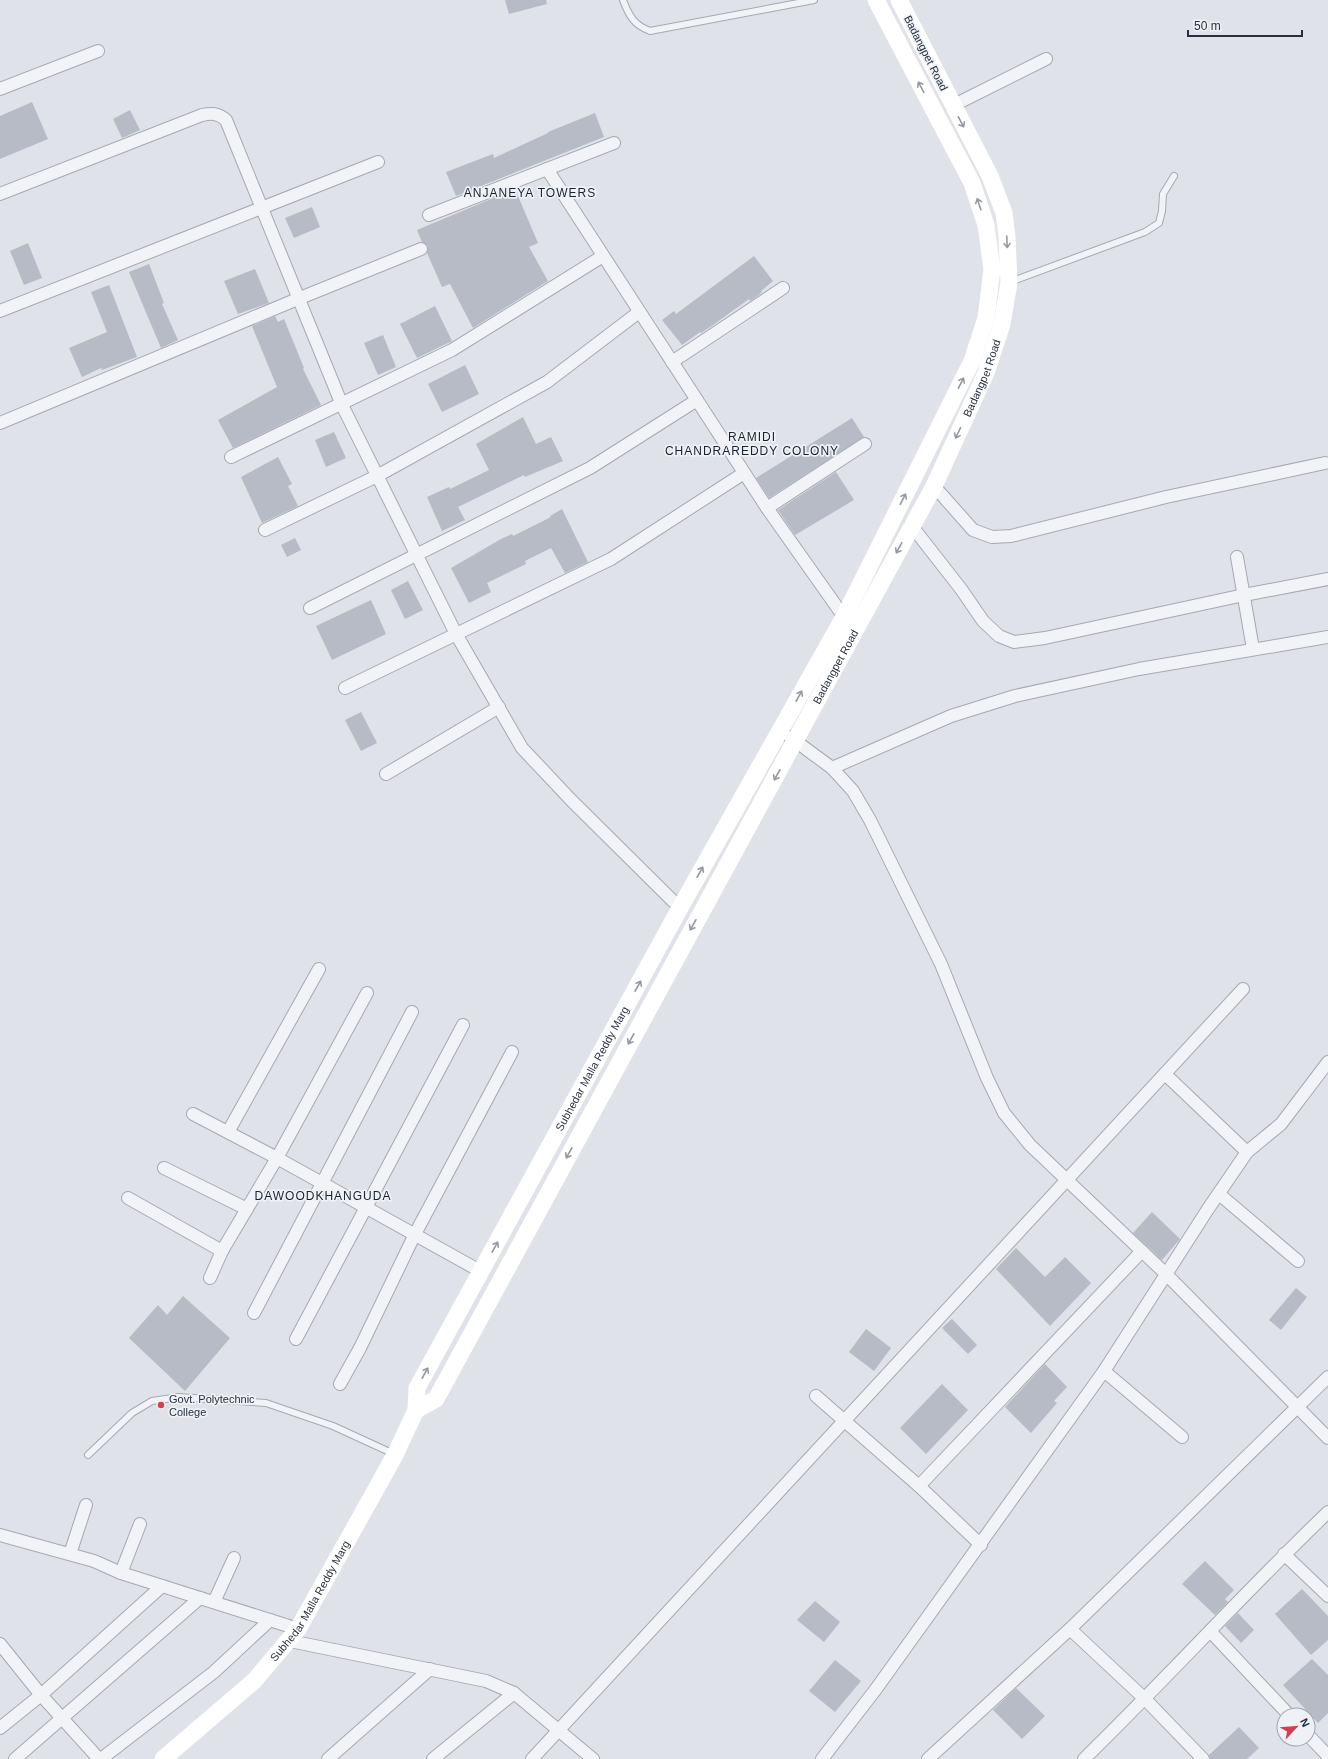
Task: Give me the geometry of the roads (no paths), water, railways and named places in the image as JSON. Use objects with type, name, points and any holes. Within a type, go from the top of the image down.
[{"type":"main road","name":"Badangpet Road","points":[[780,730],[844,617],[972,361],[986,318],[992,269],[986,225],[972,183],[876,0]]},
{"type":"main road","name":"Badangpet Road","points":[[796,741],[934,486],[986,373],[1002,324],[1009,283],[1008,237],[1004,214],[990,176],[952,106],[899,0]]},
{"type":"main road","name":"Subhedar Malla Reddy Marg","points":[[163,1759],[254,1681],[294,1635],[395,1455],[416,1410],[417,1388],[482,1272],[680,908],[780,730]]},
{"type":"main road","name":"Subhedar Malla Reddy Marg","points":[[416,1410],[436,1399],[691,929],[796,741]]},
{"type":"street","points":[[0,89],[98,51]]},
{"type":"street","points":[[952,106],[1046,59]]},
{"type":"street","points":[[0,194],[202,115],[212,113],[220,115],[230,128],[342,405],[456,634],[498,707],[522,748],[571,800],[680,908]]},
{"type":"street","points":[[429,215],[614,143]]},
{"type":"street","points":[[0,311],[378,162]]},
{"type":"street","points":[[547,169],[767,508],[844,617]]},
{"type":"street","points":[[0,423],[421,249]]},
{"type":"street","points":[[231,457],[342,405],[452,350],[603,256]]},
{"type":"street","points":[[672,362],[783,288]]},
{"type":"street","points":[[265,530],[377,476],[546,382],[640,312]]},
{"type":"street","points":[[310,608],[590,468],[697,400]]},
{"type":"street","points":[[767,508],[865,444]]},
{"type":"street","points":[[934,486],[973,530],[992,537],[1011,536],[1166,498],[1325,463]]},
{"type":"street","points":[[345,688],[611,559],[744,473]]},
{"type":"street","points":[[911,526],[961,589],[983,621],[999,636],[1014,642],[1045,638],[1244,595],[1328,579]]},
{"type":"street","points":[[1237,557],[1253,649]]},
{"type":"street","points":[[832,768],[951,716],[1015,696],[1131,671],[1328,637]]},
{"type":"street","points":[[386,774],[498,707]]},
{"type":"street","points":[[780,730],[832,768],[853,791],[870,820],[941,964],[987,1078],[1004,1113],[1030,1146],[1166,1274],[1328,1438]]},
{"type":"street","points":[[228,1132],[319,969]]},
{"type":"street","points":[[532,1759],[1244,989]]},
{"type":"street","points":[[210,1278],[222,1251],[276,1158],[367,993]]},
{"type":"street","points":[[254,1313],[412,1012]]},
{"type":"street","points":[[296,1339],[463,1025]]},
{"type":"street","points":[[340,1384],[360,1348],[415,1234],[512,1052]]},
{"type":"street","points":[[822,1759],[876,1689],[981,1545],[1104,1371],[1247,1152],[1281,1124],[1328,1062]]},
{"type":"street","points":[[1165,1074],[1247,1152]]},
{"type":"street","points":[[193,1114],[276,1158],[482,1272]]},
{"type":"street","points":[[164,1168],[247,1209]]},
{"type":"street","points":[[1220,1194],[1298,1261]]},
{"type":"street","points":[[128,1198],[222,1251]]},
{"type":"street","points":[[919,1486],[1142,1251]]},
{"type":"street","points":[[1104,1371],[1182,1438]]},
{"type":"street","points":[[928,1759],[1070,1629],[1298,1408],[1328,1377]]},
{"type":"street","points":[[816,1396],[919,1486],[981,1545]]},
{"type":"street","points":[[70,1554],[86,1505]]},
{"type":"street","points":[[1084,1759],[1145,1699],[1284,1554],[1328,1512]]},
{"type":"street","points":[[121,1573],[140,1524]]},
{"type":"street","points":[[0,1535],[94,1561],[121,1573],[270,1620],[294,1635],[430,1670],[486,1681],[514,1693],[594,1759]]},
{"type":"street","points":[[1284,1554],[1328,1596]]},
{"type":"street","points":[[214,1602],[234,1558]]},
{"type":"street","points":[[0,1728],[41,1695],[162,1586]]},
{"type":"street","points":[[15,1759],[200,1598]]},
{"type":"street","points":[[0,1644],[41,1695],[100,1759],[214,1672],[270,1620]]},
{"type":"street","points":[[1070,1629],[1145,1699],[1203,1759]]},
{"type":"street","points":[[1210,1631],[1281,1707]]},
{"type":"street","points":[[328,1759],[430,1670]]},
{"type":"street","points":[[433,1759],[514,1693]]},
{"type":"street","points":[[1316,1743],[1328,1756]]},
{"type":"lane","points":[[623,0],[628,12],[638,26],[650,31],[814,0]]},
{"type":"lane","points":[[1009,283],[1145,232],[1159,223],[1162,211],[1163,194],[1174,176]]},
{"type":"lane","points":[[88,1455],[132,1413],[152,1401],[179,1398],[266,1403],[333,1426],[395,1455]]},
{"type":"place","name":"Govt. Polytechnic College","points":[[161,1405]]},
{"type":"district","name":"ANJANEYA TOWERS","points":[[530,193]]},
{"type":"district","name":"RAMIDI CHANDRAREDDY COLONY","points":[[752,444]]},
{"type":"district","name":"DAWOODKHANGUDA","points":[[323,1196]]}]
